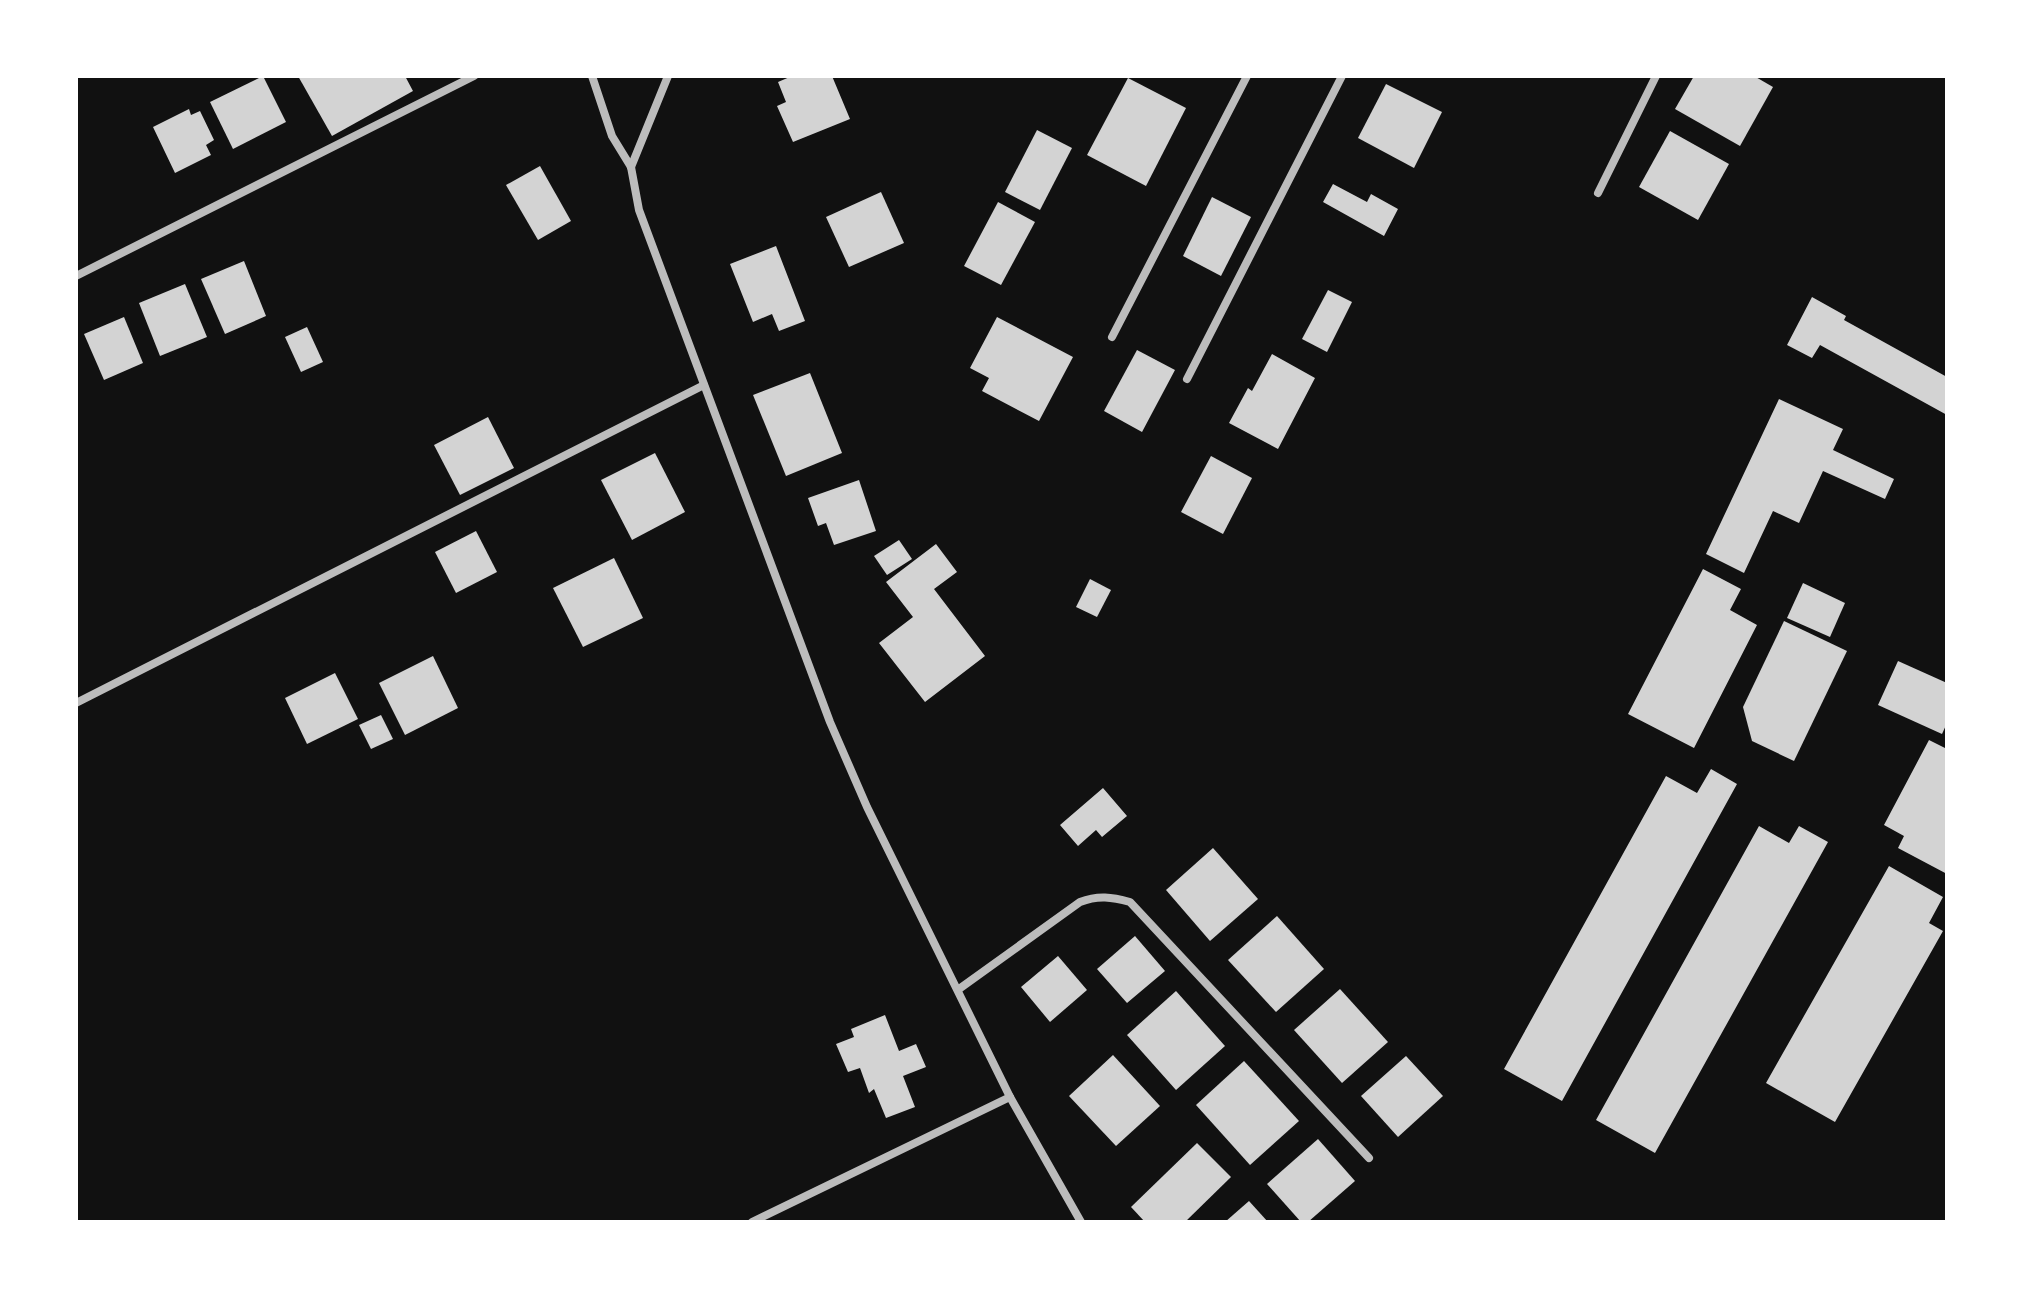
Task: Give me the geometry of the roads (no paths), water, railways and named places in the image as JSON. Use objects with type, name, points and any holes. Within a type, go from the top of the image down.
[{"type":"street","points":[[76,276],[474,76]]},
{"type":"street","points":[[592,76],[612,136],[631,167],[639,210],[830,722],[867,807],[1010,1097],[1081,1222]]},
{"type":"street","points":[[631,167],[668,76]]},
{"type":"street","points":[[1112,337],[1247,76]]},
{"type":"street","points":[[1187,379],[1342,76]]},
{"type":"street","points":[[1598,193],[1656,76]]},
{"type":"street","points":[[76,703],[704,385]]},
{"type":"street","points":[[959,989],[1080,902],[1094,897],[1112,897],[1130,902],[1369,1158]]},
{"type":"street","points":[[752,1222],[1010,1097]]}]
